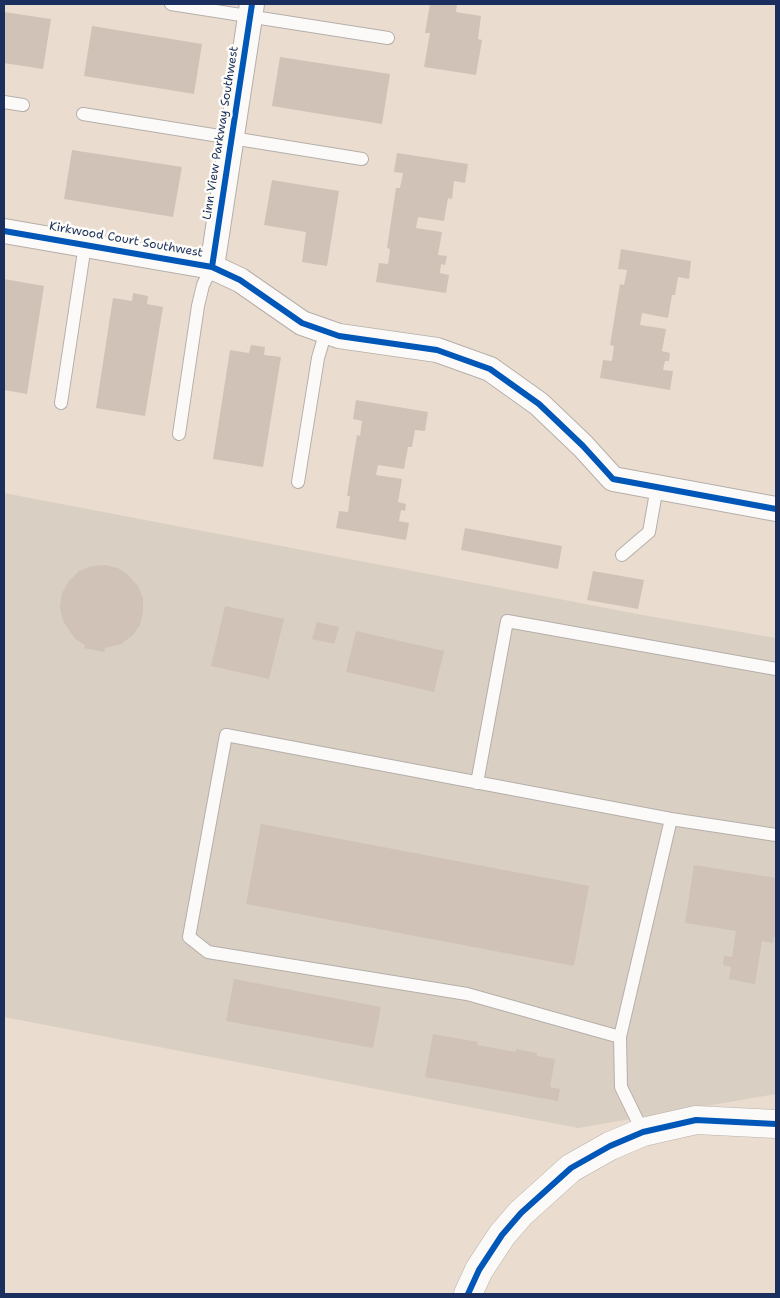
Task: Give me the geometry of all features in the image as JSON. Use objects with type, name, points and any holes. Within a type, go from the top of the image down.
[{"type":"street","name":"Linn View Parkway Southwest","points":[[212,267],[251,10]]},
{"type":"street","name":"Kirkwood Court Southwest","points":[[4,231],[212,267],[240,280],[302,323],[339,336],[437,350],[490,369],[539,404],[614,479],[776,509]]},
{"type":"street","points":[[468,1294],[479,1270],[502,1235],[548,1188],[571,1168],[610,1146],[643,1132],[696,1120],[776,1124]]},
{"type":"lane","points":[[171,4],[251,10],[388,38]]},
{"type":"lane","points":[[4,102],[23,105]]},
{"type":"lane","points":[[83,114],[362,159]]},
{"type":"lane","points":[[61,403],[85,245]]},
{"type":"lane","points":[[179,434],[198,306],[203,285],[212,267]]},
{"type":"lane","points":[[298,482],[318,358],[326,331]]},
{"type":"lane","points":[[622,555],[649,532],[657,487]]},
{"type":"lane","points":[[477,783],[507,621],[776,669]]},
{"type":"lane","points":[[620,1038],[467,994],[208,952],[189,937],[226,735],[671,819],[776,835]]},
{"type":"lane","points":[[643,1132],[621,1087],[620,1038],[671,819]]},
{"type":"shaded area","points":[[4,493],[648,616],[776,638],[776,1094],[578,1128],[4,1017]]},
{"type":"building","points":[[430,4],[457,4],[456,12],[481,16],[478,39],[482,40],[476,75],[424,67],[430,33],[425,33]]},
{"type":"building","points":[[4,12],[51,19],[43,69],[4,63]]},
{"type":"building","points":[[92,26],[202,44],[194,94],[84,76]]},
{"type":"building","points":[[280,57],[390,74],[382,124],[272,106]]},
{"type":"building","points":[[72,150],[182,167],[173,217],[64,199]]},
{"type":"building","points":[[397,153],[468,164],[465,183],[454,181],[452,199],[448,198],[444,221],[418,217],[416,228],[442,232],[438,255],[447,256],[445,265],[441,264],[440,273],[449,275],[446,293],[376,282],[379,263],[388,264],[390,249],[387,248],[396,188],[400,188],[403,173],[394,172]]},
{"type":"building","points":[[272,180],[339,191],[327,266],[302,262],[306,232],[264,225]]},
{"type":"building","points":[[621,249],[691,261],[689,279],[678,277],[675,295],[672,295],[668,318],[642,313],[640,325],[666,329],[662,351],[670,353],[669,361],[665,361],[663,370],[673,371],[670,390],[600,378],[603,360],[612,361],[614,346],[610,345],[620,284],[624,285],[627,270],[618,269]]},
{"type":"building","points":[[4,279],[44,286],[27,394],[4,390]]},
{"type":"building","points":[[133,293],[148,296],[147,304],[163,307],[145,416],[96,408],[113,298],[132,301]]},
{"type":"building","points":[[251,345],[265,347],[264,355],[281,357],[263,467],[213,459],[230,350],[249,353]]},
{"type":"building","points":[[356,400],[428,412],[425,431],[415,430],[412,447],[408,447],[404,469],[378,465],[376,475],[402,479],[398,502],[406,504],[405,511],[401,510],[399,521],[409,523],[406,540],[336,528],[339,511],[348,512],[350,496],[347,496],[357,435],[360,436],[362,421],[353,419]]},
{"type":"building","points":[[465,528],[562,546],[558,569],[461,550]]},
{"type":"building","points":[[105,565],[118,568],[138,586],[143,598],[143,612],[140,625],[132,636],[121,644],[105,648],[104,652],[84,648],[85,645],[75,639],[63,621],[60,607],[62,593],[69,581],[79,571],[92,566]]},
{"type":"building","points":[[593,571],[644,580],[638,609],[587,600]]},
{"type":"building","points":[[225,606],[284,619],[269,679],[211,666]]},
{"type":"building","points":[[317,622],[339,627],[334,644],[312,639]]},
{"type":"building","points":[[356,631],[444,651],[434,692],[346,672]]},
{"type":"building","points":[[261,824],[589,886],[574,966],[246,904]]},
{"type":"building","points":[[694,865],[776,878],[776,937],[774,937],[773,943],[762,941],[755,984],[729,979],[731,967],[723,965],[724,956],[732,957],[736,931],[685,923]]},
{"type":"building","points":[[234,979],[381,1007],[373,1048],[226,1021]]},
{"type":"building","points":[[433,1034],[478,1042],[477,1045],[516,1052],[516,1049],[537,1053],[537,1056],[555,1059],[550,1087],[560,1089],[558,1101],[425,1077]]},
{"type":"cycle path","points":[[212,267],[252,4]]},
{"type":"cycle path","points":[[4,231],[212,267],[240,280],[302,323],[339,336],[437,350],[490,369],[539,404],[583,446],[613,479],[776,509]]},
{"type":"cycle path","points":[[468,1294],[479,1270],[502,1235],[521,1213],[571,1168],[610,1146],[643,1132],[696,1120],[776,1124]]}]
